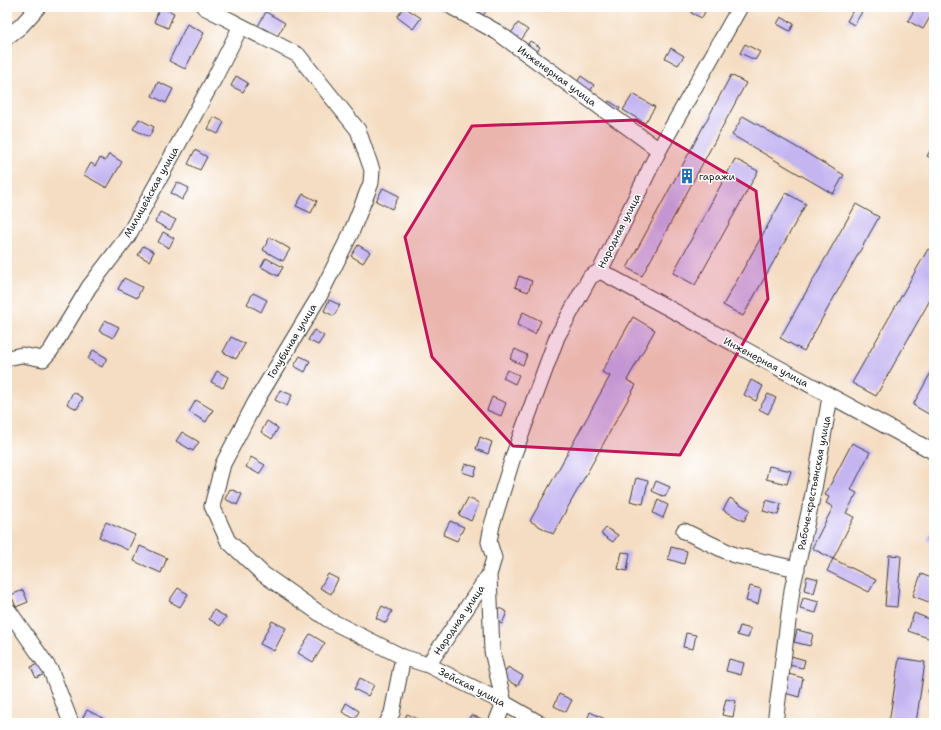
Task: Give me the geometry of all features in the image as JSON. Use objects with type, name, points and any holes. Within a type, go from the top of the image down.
[{"type":"street","points":[[7,37],[21,26],[38,7]]},
{"type":"street","name":"Голубиная улица","points":[[204,7],[298,56],[358,130],[372,170],[371,183],[351,233],[320,295],[255,403],[223,464],[212,506],[228,541],[263,574],[329,620],[403,657]]},
{"type":"street","name":"Инженерная улица","points":[[452,7],[497,32],[659,150]]},
{"type":"street","name":"Народная улица","points":[[428,665],[489,575],[494,558],[489,542],[492,525],[522,432],[557,337],[590,277],[600,271],[659,150],[740,7]]},
{"type":"street","name":"Милицейская улица","points":[[7,358],[22,355],[43,359],[51,350],[88,287],[128,236],[214,79],[241,26]]},
{"type":"street","name":"Инженерная улица","points":[[600,271],[830,397],[934,451]]},
{"type":"street","name":"Рабоче-крестьянская улица","points":[[775,723],[792,590],[814,489],[830,397]]},
{"type":"street","points":[[684,531],[734,555],[796,570]]},
{"type":"street","name":"Народная улица","points":[[489,575],[492,651],[504,703]]},
{"type":"street","points":[[9,611],[51,671],[71,723]]},
{"type":"street","points":[[387,723],[392,713],[403,657]]},
{"type":"street","name":"Зейская улица","points":[[403,657],[428,665],[504,703],[539,723]]},
{"type":"street","points":[[496,723],[504,703]]},
{"type":"highlighted area","points":[[636,120],[756,191],[768,299],[680,455],[513,446],[432,357],[405,237],[472,126]]},
{"type":"building","points":[[160,7],[174,13],[168,28],[154,22]]},
{"type":"building","points":[[404,7],[421,18],[413,29],[397,17]]},
{"type":"building","points":[[473,7],[488,8],[481,19],[470,12]]},
{"type":"building","points":[[694,7],[707,7],[702,18],[691,13]]},
{"type":"building","points":[[855,7],[862,12],[854,25],[847,21]]},
{"type":"building","points":[[916,7],[925,7],[933,12],[923,29],[908,21]]},
{"type":"building","points":[[266,12],[285,23],[277,37],[258,26]]},
{"type":"building","points":[[781,17],[794,24],[790,31],[777,24]]},
{"type":"building","points":[[518,23],[528,30],[517,46],[507,39]]},
{"type":"building","points":[[187,24],[204,33],[185,69],[169,61]]},
{"type":"building","points":[[530,41],[540,47],[534,57],[524,51]]},
{"type":"building","points":[[745,44],[760,52],[755,60],[740,53]]},
{"type":"building","points":[[671,48],[684,56],[678,65],[665,58]]},
{"type":"building","name":"гаражи","points":[[731,75],[746,83],[642,276],[627,268]]},
{"type":"building","points":[[236,76],[248,83],[243,92],[231,86]]},
{"type":"building","points":[[581,76],[594,85],[588,95],[574,87]]},
{"type":"building","points":[[158,82],[173,89],[166,103],[152,96]]},
{"type":"building","points":[[633,94],[655,107],[645,123],[623,110]]},
{"type":"building","points":[[609,101],[620,108],[614,119],[602,112]]},
{"type":"building","points":[[743,116],[844,175],[833,194],[732,135]]},
{"type":"building","points":[[214,117],[224,122],[218,134],[208,129]]},
{"type":"building","points":[[139,119],[154,127],[149,137],[133,129]]},
{"type":"building","points":[[933,146],[934,147],[934,160],[927,156]]},
{"type":"building","points":[[195,150],[207,157],[200,170],[188,164]]},
{"type":"building","points":[[109,154],[122,162],[107,188],[84,175],[91,163],[95,166],[100,158],[105,161]]},
{"type":"building","points":[[735,159],[758,171],[695,285],[673,273]]},
{"type":"building","points":[[177,182],[189,188],[182,200],[171,193]]},
{"type":"building","points":[[383,188],[399,196],[392,209],[376,201]]},
{"type":"building","points":[[786,193],[806,204],[743,316],[723,305]]},
{"type":"building","points":[[303,194],[317,201],[311,213],[296,206]]},
{"type":"building","points":[[856,204],[879,217],[804,351],[780,338]]},
{"type":"building","points":[[160,212],[176,220],[170,230],[155,222]]},
{"type":"building","points":[[163,232],[174,238],[169,248],[158,242]]},
{"type":"building","points":[[270,237],[290,249],[283,261],[263,250]]},
{"type":"building","points":[[358,245],[370,252],[363,263],[351,256]]},
{"type":"building","points":[[143,246],[154,252],[149,261],[138,255]]},
{"type":"building","points":[[928,249],[934,253],[934,293],[876,396],[852,383]]},
{"type":"building","points":[[266,258],[283,267],[278,276],[261,267]]},
{"type":"building","points":[[519,276],[532,281],[528,292],[515,287]]},
{"type":"building","points":[[124,278],[142,287],[137,298],[118,289]]},
{"type":"building","points":[[253,293],[267,300],[261,312],[247,304]]},
{"type":"building","points":[[329,300],[340,305],[334,316],[324,311]]},
{"type":"building","points":[[523,312],[541,321],[535,334],[517,325]]},
{"type":"building","points":[[633,317],[655,330],[627,380],[636,385],[553,534],[530,521],[610,376],[602,372]]},
{"type":"building","points":[[105,320],[119,327],[113,338],[99,331]]},
{"type":"building","points":[[314,330],[324,336],[318,345],[308,340]]},
{"type":"building","points":[[231,337],[245,344],[236,359],[223,352]]},
{"type":"building","points":[[515,349],[527,355],[523,365],[510,359]]},
{"type":"building","points":[[93,350],[107,358],[102,367],[88,359]]},
{"type":"building","points":[[300,356],[310,361],[305,372],[294,366]]},
{"type":"building","points":[[934,367],[934,413],[932,416],[913,405]]},
{"type":"building","points":[[507,370],[519,375],[515,384],[503,378]]},
{"type":"building","points":[[217,371],[228,377],[223,388],[211,382]]},
{"type":"building","points":[[751,380],[763,386],[756,401],[744,395]]},
{"type":"building","points":[[280,390],[292,395],[287,406],[275,400]]},
{"type":"building","points":[[73,392],[83,398],[77,409],[67,404]]},
{"type":"building","points":[[768,394],[776,398],[768,414],[759,409]]},
{"type":"building","points":[[492,397],[506,403],[501,416],[487,410]]},
{"type":"building","points":[[196,400],[213,410],[206,422],[189,412]]},
{"type":"building","points":[[267,421],[278,428],[272,439],[261,432]]},
{"type":"building","points":[[182,432],[199,442],[193,451],[176,441]]},
{"type":"building","points":[[480,437],[492,442],[488,454],[476,449]]},
{"type":"building","points":[[852,443],[870,452],[851,490],[857,493],[846,513],[854,517],[833,559],[812,548],[833,507],[826,503],[829,497],[825,495]]},
{"type":"building","points":[[251,457],[265,465],[259,474],[246,467]]},
{"type":"building","points":[[465,464],[477,467],[474,476],[462,472]]},
{"type":"building","points":[[769,466],[791,471],[787,484],[766,479]]},
{"type":"building","points":[[636,478],[648,481],[643,504],[630,501]]},
{"type":"building","points":[[656,481],[670,487],[665,497],[652,491]]},
{"type":"building","points":[[230,489],[242,494],[237,505],[225,499]]},
{"type":"building","points":[[468,498],[479,503],[471,521],[459,515]]},
{"type":"building","points":[[730,498],[750,510],[744,521],[723,510]]},
{"type":"building","points":[[658,500],[668,505],[663,518],[653,513]]},
{"type":"building","points":[[766,500],[781,504],[778,515],[763,511]]},
{"type":"building","points":[[450,521],[464,527],[457,541],[443,535]]},
{"type":"building","points":[[106,522],[135,535],[128,550],[99,537]]},
{"type":"building","points":[[934,527],[934,544],[927,540]]},
{"type":"building","points":[[606,528],[618,535],[613,542],[601,534]]},
{"type":"building","points":[[140,546],[167,558],[161,573],[134,561]]},
{"type":"building","points":[[671,547],[687,551],[684,564],[668,559]]},
{"type":"building","points":[[622,552],[630,553],[627,571],[618,569]]},
{"type":"building","points":[[889,555],[901,556],[897,607],[885,606]]},
{"type":"building","points":[[833,559],[876,580],[869,592],[827,571]]},
{"type":"building","points":[[328,574],[338,579],[331,594],[320,588]]},
{"type":"building","points":[[921,574],[934,579],[934,604],[913,596]]},
{"type":"building","points":[[807,576],[818,579],[814,593],[804,590]]},
{"type":"building","points":[[750,586],[761,589],[758,604],[746,601]]},
{"type":"building","points":[[178,588],[188,594],[180,607],[169,601]]},
{"type":"building","points":[[23,590],[28,602],[16,607],[11,595]]},
{"type":"building","points":[[803,598],[819,602],[816,613],[800,609]]},
{"type":"building","points":[[382,606],[392,611],[386,623],[376,618]]},
{"type":"building","points":[[499,608],[507,612],[502,624],[494,620]]},
{"type":"building","points":[[214,610],[226,617],[220,626],[209,619]]},
{"type":"building","points":[[914,613],[934,621],[934,640],[908,631]]},
{"type":"building","points":[[272,621],[286,628],[274,651],[260,644]]},
{"type":"building","points":[[740,626],[751,629],[748,638],[737,635]]},
{"type":"building","points":[[797,630],[813,634],[810,646],[794,642]]},
{"type":"building","points":[[686,633],[696,635],[693,649],[683,647]]},
{"type":"building","points":[[310,634],[325,643],[313,662],[298,653]]},
{"type":"building","points":[[791,656],[805,660],[803,668],[789,665]]},
{"type":"building","points":[[899,658],[925,662],[916,723],[889,723]]},
{"type":"building","points":[[729,659],[744,663],[741,675],[726,671]]},
{"type":"building","points":[[42,662],[47,673],[36,678],[31,667]]},
{"type":"building","points":[[508,667],[523,676],[517,686],[502,677]]},
{"type":"building","points":[[934,672],[934,693],[928,692]]},
{"type":"building","points":[[785,673],[803,678],[799,697],[781,692]]},
{"type":"building","points":[[360,678],[374,685],[368,696],[354,689]]},
{"type":"building","points":[[559,694],[572,700],[566,712],[554,706]]},
{"type":"building","points":[[726,699],[736,701],[733,717],[722,715]]},
{"type":"building","points":[[346,703],[359,711],[355,719],[342,712]]},
{"type":"building","points":[[87,710],[108,721],[107,723],[80,723]]},
{"type":"building","points":[[590,712],[605,719],[603,723],[586,723]]},
{"type":"building","points":[[407,714],[427,723],[403,723]]},
{"type":"building","points":[[471,715],[482,719],[481,723],[467,723]]},
{"type":"place","name":"гаражи","points":[[687,176]]}]
